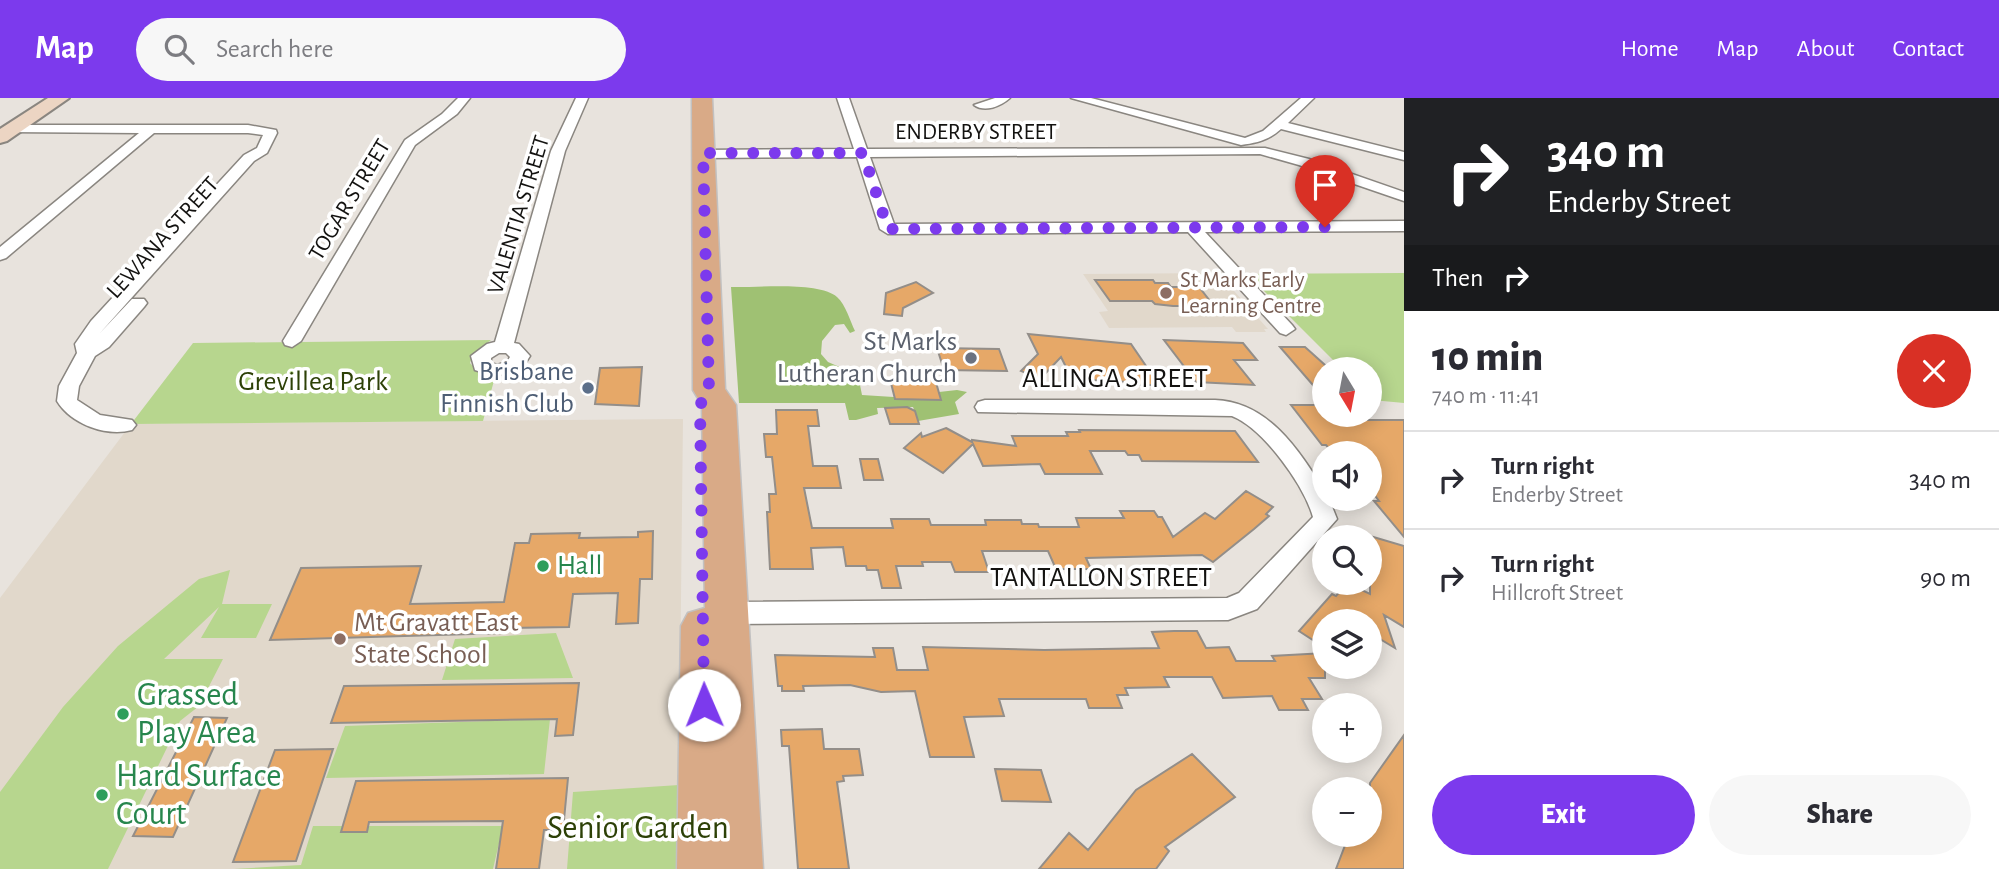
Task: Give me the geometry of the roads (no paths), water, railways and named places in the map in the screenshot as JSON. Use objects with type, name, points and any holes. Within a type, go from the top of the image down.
[{"type":"main road","points":[[702,98],[709,390],[719,405],[715,613],[704,869]]},
{"type":"main road","points":[[715,613],[736,869]]},
{"type":"street","points":[[6,133],[60,98]]},
{"type":"street","name":"TOGAR STREET","points":[[292,341],[410,143],[424,129],[453,111],[464,98]]},
{"type":"street","name":"VALENTIA STREET","points":[[503,347],[558,151],[582,98]]},
{"type":"street","points":[[843,98],[888,229],[1404,226]]},
{"type":"street","points":[[980,105],[993,104],[1004,98]]},
{"type":"street","points":[[1077,98],[1110,102],[1212,135],[1254,145],[1404,197]]},
{"type":"street","points":[[1254,145],[1308,98]]},
{"type":"street","points":[[1278,124],[1404,156]]},
{"type":"street","points":[[0,255],[150,130]]},
{"type":"street","name":"LEWANA STREET","points":[[6,133],[150,130],[264,130],[271,133],[262,150],[266,154],[261,164],[102,343],[86,353],[69,386],[67,401],[77,413],[91,420],[125,425]]},
{"type":"street","name":"ENDERBY STREET","points":[[703,153],[1207,152],[1254,145]]},
{"type":"street","points":[[1193,228],[1286,328]]},
{"type":"street","name":"ALLINGA STREET","points":[[985,407],[1215,407],[1243,413]]},
{"type":"street","name":"TANTALLON STREET","points":[[715,613],[1228,609],[1244,605],[1325,519],[1305,478],[1259,422],[1243,413]]},
{"type":"place","name":"St Marks Early Learning Centre","points":[[1166,293]]},
{"type":"place","name":"St Marks Lutheran Church","points":[[971,358]]},
{"type":"place","name":"Brisbane Finnish Club","points":[[588,388]]},
{"type":"place","name":"Hall","points":[[543,566]]},
{"type":"place","name":"Mt Gravatt East State School","points":[[340,639]]},
{"type":"place","name":"Grassed Play Area","points":[[123,714]]},
{"type":"place","name":"Hard Surface Court","points":[[102,795]]},
{"type":"park label","name":"Grevillea Park","points":[[313,382]]},
{"type":"park label","name":"Senior Garden","points":[[638,828]]}]
